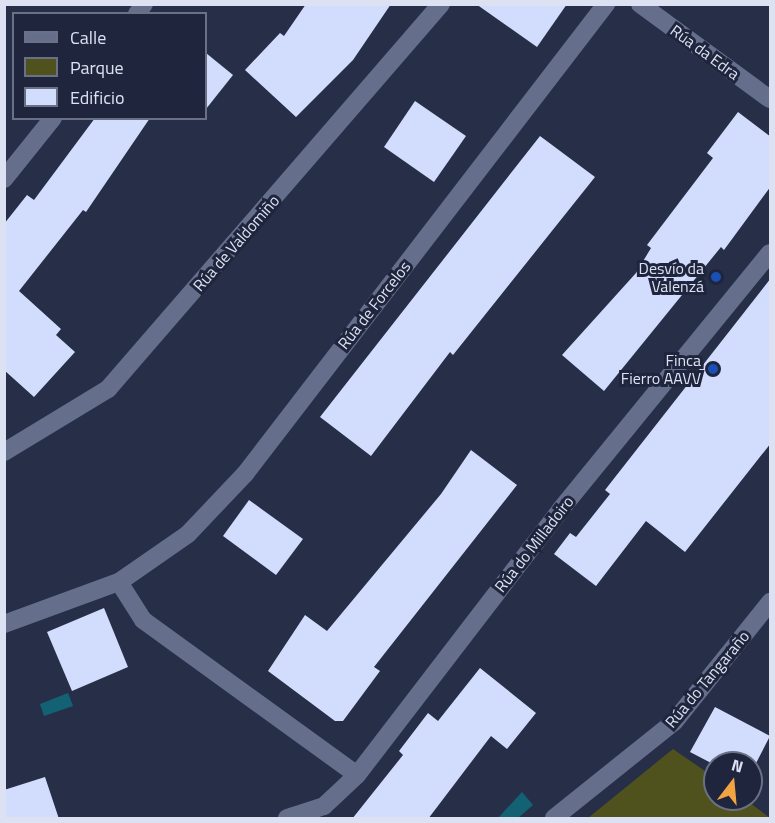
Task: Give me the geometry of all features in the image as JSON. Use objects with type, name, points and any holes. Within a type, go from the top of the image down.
[{"type":"street","name":"Rúa de Valdomiño","points":[[4,452],[108,389],[441,4]]},
{"type":"street","name":"Rúa de Forcelos","points":[[4,624],[119,582],[188,534],[245,474],[606,4]]},
{"type":"street","name":"Rúa da Edra","points":[[640,4],[771,99]]},
{"type":"street","points":[[4,178],[51,120]]},
{"type":"street","name":"Rúa do Milladoiro","points":[[288,819],[324,806],[357,775],[561,509],[771,253]]},
{"type":"street","points":[[119,582],[142,620],[357,775]]},
{"type":"street","name":"Rúa do Tangaraño","points":[[554,819],[674,722],[771,602]]},
{"type":"green space","points":[[673,749],[703,770],[703,811],[761,811],[770,818],[588,818]]},
{"type":"water","points":[[68,693],[73,706],[44,716],[40,704]]},
{"type":"water","points":[[522,792],[533,805],[518,818],[498,818]]},
{"type":"building","points":[[306,4],[391,4],[353,60],[296,117],[245,70],[280,33],[284,36]]},
{"type":"building","points":[[476,4],[567,4],[537,47]]},
{"type":"building","points":[[207,54],[233,75],[207,108]]},
{"type":"building","points":[[415,101],[466,136],[434,182],[384,147]]},
{"type":"building","points":[[738,112],[771,137],[771,186],[724,250],[721,247],[604,391],[562,355],[636,273],[651,248],[647,245],[713,158],[707,153]]},
{"type":"building","points":[[94,120],[149,120],[86,212],[83,210],[19,291],[61,329],[56,335],[75,352],[34,397],[4,370],[4,224],[27,195],[34,200]]},
{"type":"building","points":[[540,136],[595,177],[453,355],[450,352],[371,456],[320,417]]},
{"type":"building","points":[[771,278],[771,443],[685,552],[646,521],[596,586],[554,554],[570,533],[576,537],[610,494],[605,490]]},
{"type":"building","points":[[471,450],[517,485],[374,667],[380,671],[343,721],[335,721],[268,671],[305,615],[327,631],[441,494]]},
{"type":"building","points":[[249,500],[303,539],[276,575],[223,536]]},
{"type":"building","points":[[104,608],[128,667],[72,691],[47,632]]},
{"type":"building","points":[[480,668],[536,713],[507,749],[491,736],[428,819],[352,819],[403,755],[399,751],[428,713],[438,721]]},
{"type":"building","points":[[715,707],[770,736],[762,751],[703,751],[703,759],[690,752]]},
{"type":"building","points":[[45,777],[59,819],[4,819],[4,790]]},
{"type":"place","name":"Desvío da Valenzá","points":[[716,277]]},
{"type":"place","name":"Finca Fierro AAVV","points":[[713,369]]}]
